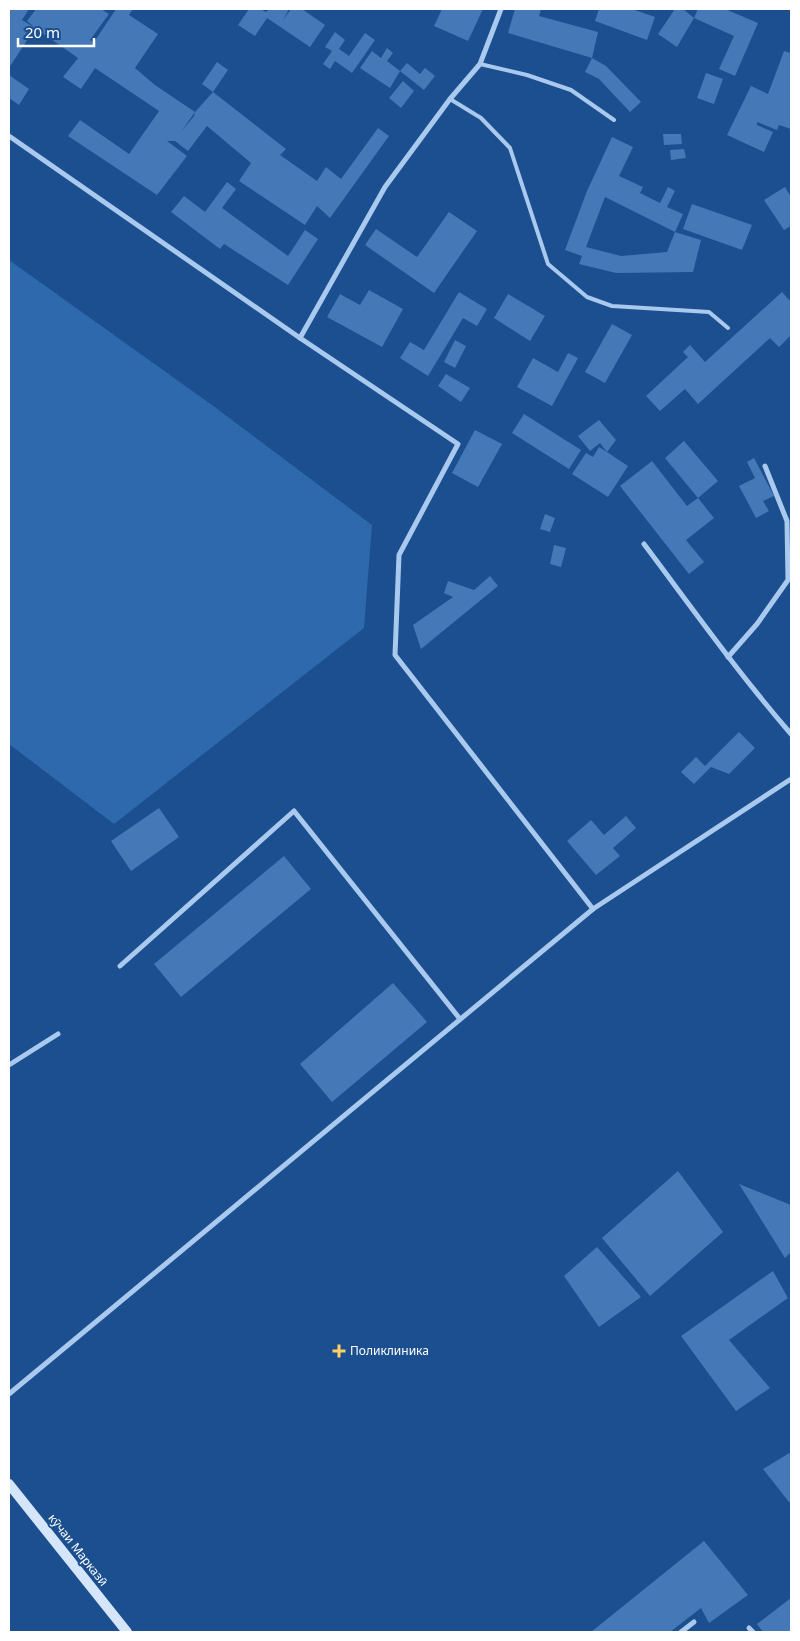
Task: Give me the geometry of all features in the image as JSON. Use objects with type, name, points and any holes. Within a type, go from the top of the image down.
[{"type":"main road","name":"кӯчаи Марказӣ","points":[[9,1484],[127,1632]]},
{"type":"street","points":[[300,338],[385,187],[450,100],[480,64],[501,9]]},
{"type":"street","points":[[9,136],[300,338],[458,444],[399,555],[395,655],[593,909]]},
{"type":"street","points":[[728,657],[757,624],[788,580],[788,521],[765,466]]},
{"type":"street","points":[[644,544],[728,657],[791,734]]},
{"type":"street","points":[[9,1394],[593,909],[791,778]]},
{"type":"street","points":[[120,966],[294,811],[460,1019]]},
{"type":"street","points":[[9,1065],[58,1034]]},
{"type":"street","points":[[681,1632],[694,1622]]},
{"type":"lane","points":[[480,64],[527,75],[571,90],[614,120]]},
{"type":"lane","points":[[450,100],[481,118],[510,148],[548,264],[587,297],[612,306],[709,312],[728,328]]},
{"type":"shaded area","points":[[9,260],[212,405],[372,525],[364,628],[114,824],[9,744]]},
{"type":"building","points":[[9,9],[29,9],[22,20],[35,28],[9,68]]},
{"type":"building","points":[[36,9],[101,9],[109,14],[90,40],[94,42],[116,9],[133,9],[129,15],[158,34],[135,68],[155,85],[195,112],[213,92],[286,149],[280,155],[317,181],[326,167],[341,179],[378,128],[389,136],[330,218],[317,206],[305,225],[239,181],[251,163],[207,126],[188,151],[175,141],[167,141],[187,156],[157,195],[68,136],[80,120],[129,154],[159,111],[95,68],[81,89],[63,77],[78,58],[27,21]],"holes":[[[195,112],[194,116],[181,132]]]},
{"type":"building","points":[[249,9],[260,9],[266,12],[269,9],[289,9],[283,20],[291,9],[302,9],[325,25],[310,47],[267,18],[255,36],[238,25]]},
{"type":"building","points":[[442,9],[483,9],[468,41],[434,26]]},
{"type":"building","points":[[515,9],[541,9],[539,16],[598,32],[592,58],[508,33]]},
{"type":"building","points":[[599,9],[632,9],[655,17],[647,40],[595,21]]},
{"type":"building","points":[[675,9],[683,9],[694,18],[677,47],[658,34]]},
{"type":"building","points":[[698,9],[725,9],[758,23],[735,76],[719,69],[734,36],[694,18]]},
{"type":"building","points":[[335,32],[345,40],[339,49],[349,56],[365,33],[375,40],[352,73],[335,61],[330,69],[323,64],[332,51],[325,47]]},
{"type":"building","points":[[387,48],[393,53],[387,61],[400,71],[390,88],[360,68],[372,51],[381,58]]},
{"type":"building","points":[[784,51],[791,53],[791,129],[779,125],[777,130],[757,122],[757,125],[773,132],[764,152],[727,135],[751,86],[768,94]]},
{"type":"building","points":[[592,58],[606,66],[641,102],[630,112],[599,79],[585,72]]},
{"type":"building","points":[[217,62],[228,70],[213,92],[202,84]]},
{"type":"building","points":[[407,63],[420,74],[425,68],[435,76],[424,90],[400,71]]},
{"type":"building","points":[[706,73],[723,79],[714,104],[697,98]]},
{"type":"building","points":[[9,75],[29,89],[19,105],[9,98]]},
{"type":"building","points":[[403,81],[414,91],[401,108],[389,98]]},
{"type":"building","points":[[663,134],[681,134],[682,144],[664,145]]},
{"type":"building","points":[[612,137],[633,147],[619,176],[643,187],[640,193],[660,203],[668,187],[675,191],[667,207],[683,214],[675,232],[701,240],[693,272],[616,273],[579,264],[582,256],[565,250],[587,191]],"holes":[[[605,197],[675,232],[667,252],[621,256],[586,247]]]},
{"type":"building","points":[[684,149],[686,158],[671,160],[670,150]]},
{"type":"building","points":[[227,182],[236,189],[222,208],[288,256],[305,230],[318,239],[288,285],[224,244],[220,249],[171,212],[184,196],[205,212]]},
{"type":"building","points":[[785,187],[791,197],[791,226],[784,230],[764,200]]},
{"type":"building","points":[[692,204],[752,225],[742,250],[683,229]]},
{"type":"building","points":[[449,212],[477,231],[434,293],[365,245],[376,229],[417,257]]},
{"type":"building","points":[[369,290],[403,309],[382,347],[327,317],[340,294],[360,305]]},
{"type":"building","points":[[459,292],[487,309],[477,326],[463,318],[428,376],[400,358],[410,342],[424,350]]},
{"type":"building","points":[[782,292],[791,302],[791,335],[779,347],[770,338],[698,404],[685,389],[660,411],[646,396],[688,357],[683,352],[690,345],[705,362]]},
{"type":"building","points":[[508,294],[545,316],[530,341],[494,318]]},
{"type":"building","points":[[612,324],[632,335],[605,383],[585,372]]},
{"type":"building","points":[[455,340],[466,346],[455,368],[444,362]]},
{"type":"building","points":[[568,353],[578,358],[552,406],[517,387],[533,358],[558,372]]},
{"type":"building","points":[[446,374],[470,388],[461,402],[438,386]]},
{"type":"building","points":[[524,414],[581,450],[569,469],[512,433]]},
{"type":"building","points":[[599,420],[616,440],[607,452],[600,443],[590,451],[578,436]]},
{"type":"building","points":[[475,430],[502,444],[478,487],[452,473]]},
{"type":"building","points":[[684,441],[718,481],[698,498],[665,458]]},
{"type":"building","points":[[599,447],[628,466],[608,497],[572,474],[586,453],[593,457]]},
{"type":"building","points":[[754,458],[774,496],[763,501],[769,511],[756,518],[739,486],[755,478],[747,462]]},
{"type":"building","points":[[652,461],[687,506],[698,498],[714,518],[686,540],[704,562],[689,574],[620,486]]},
{"type":"building","points":[[545,514],[555,518],[550,532],[540,529]]},
{"type":"building","points":[[554,545],[566,548],[561,567],[550,564]]},
{"type":"building","points":[[490,576],[498,586],[421,649],[413,625],[453,597],[444,593],[448,581],[474,590]]},
{"type":"building","points":[[739,732],[755,748],[729,774],[711,767],[694,784],[681,772],[696,757],[705,766]]},
{"type":"building","points":[[159,808],[179,837],[131,871],[111,841]]},
{"type":"building","points":[[626,816],[636,828],[613,848],[620,856],[596,875],[567,841],[591,820],[604,835]]},
{"type":"building","points":[[284,856],[311,889],[181,997],[154,964]]},
{"type":"building","points":[[393,983],[427,1022],[332,1102],[300,1064]]},
{"type":"building","points":[[678,1171],[723,1232],[650,1296],[602,1238]]},
{"type":"building","points":[[739,1184],[791,1205],[791,1252],[785,1258]]},
{"type":"building","points":[[597,1247],[641,1297],[599,1327],[564,1276]]},
{"type":"building","points":[[773,1271],[788,1298],[729,1340],[770,1388],[736,1411],[681,1336]]},
{"type":"building","points":[[791,1452],[791,1501],[789,1502],[763,1469]]},
{"type":"building","points":[[704,1541],[748,1595],[709,1623],[701,1608],[670,1632],[591,1632]]},
{"type":"building","points":[[791,1598],[791,1632],[763,1632],[757,1624]]},
{"type":"place","name":"Поликлиника","points":[[339,1351]]}]
